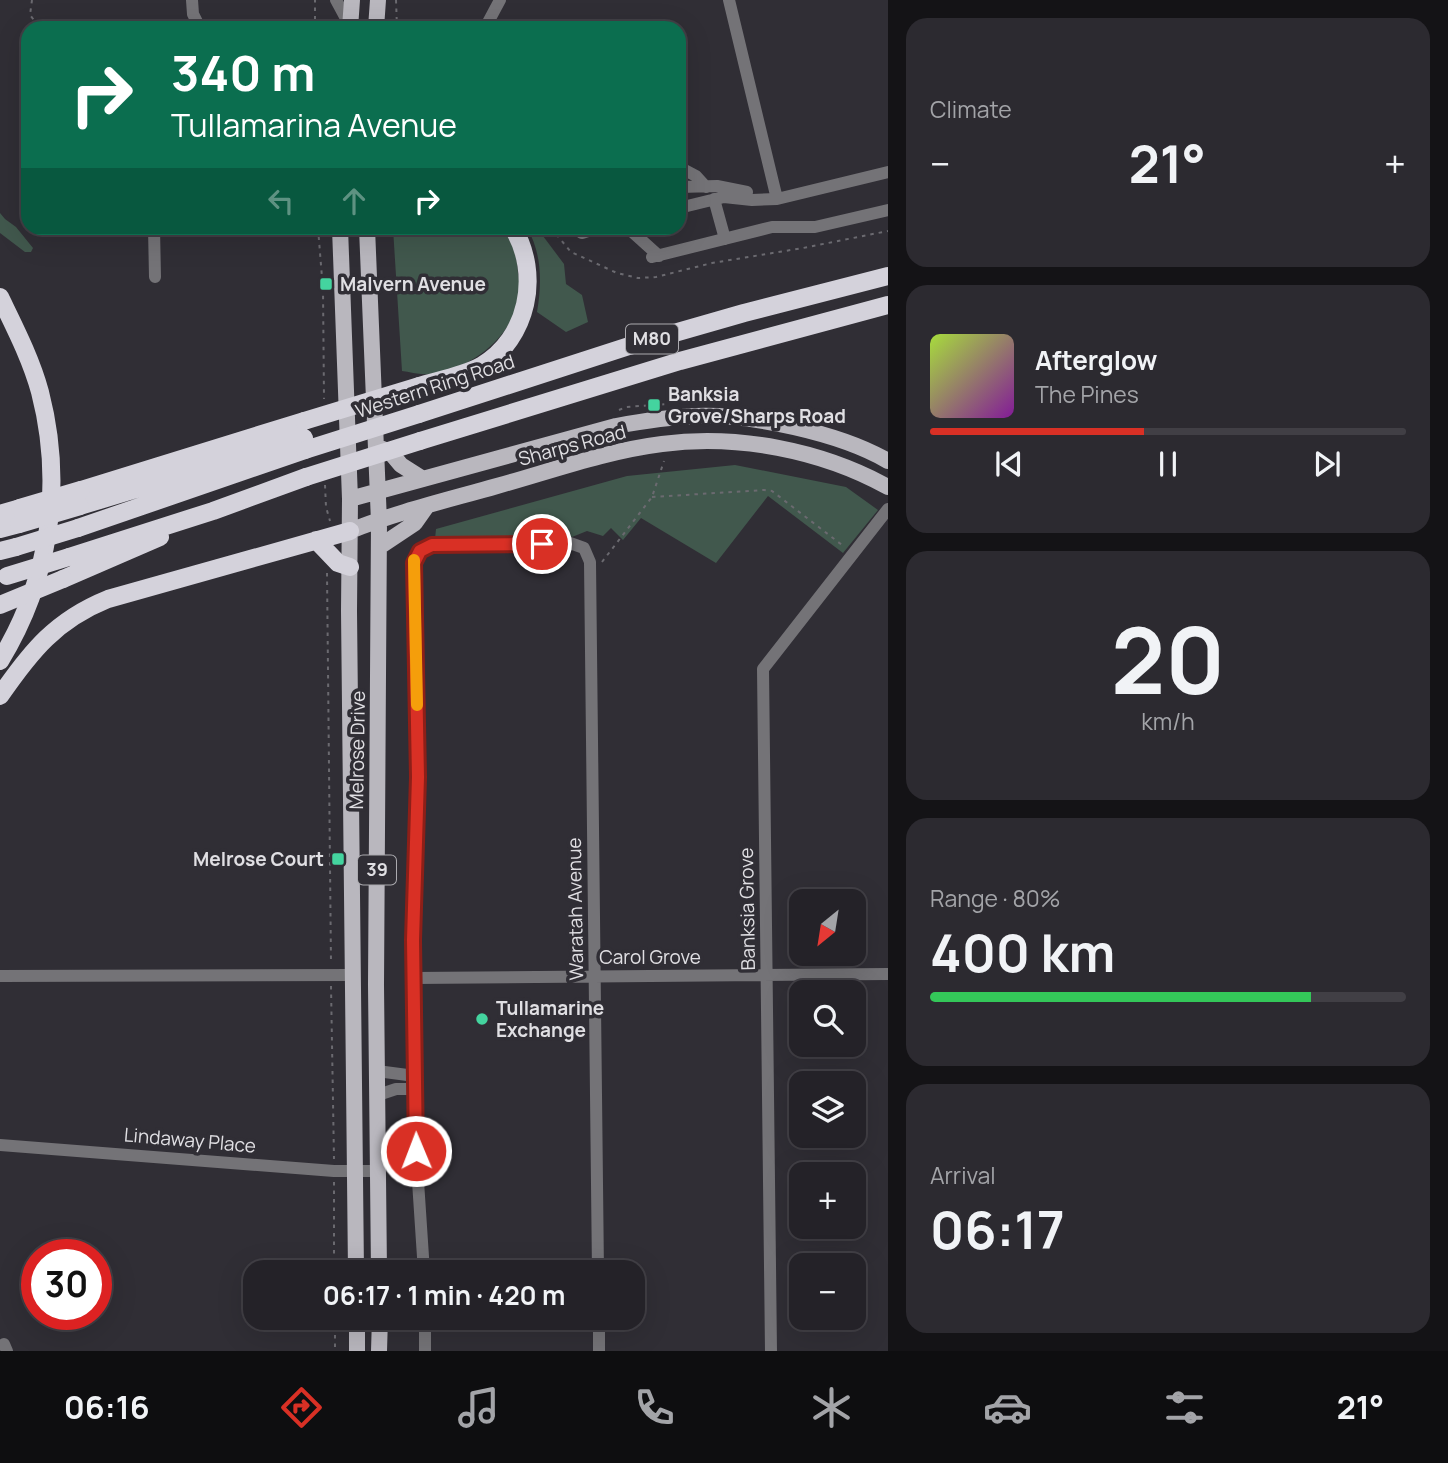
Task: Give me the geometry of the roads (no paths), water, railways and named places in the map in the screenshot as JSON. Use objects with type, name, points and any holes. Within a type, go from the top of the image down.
[{"type":"highway","points":[[0,529],[20,516],[304,437],[419,401],[483,365],[497,355],[516,332],[526,304],[527,268],[524,252],[516,235]]},
{"type":"highway","name":"Western Ring Road","points":[[8,549],[78,528],[304,437],[419,401],[888,276]]},
{"type":"highway","points":[[0,297],[29,360],[39,391],[51,464],[50,525],[45,555],[36,586],[0,662]]},
{"type":"highway","name":"M80","points":[[4,577],[306,477],[680,361],[888,305]]},
{"type":"highway","points":[[0,605],[138,548],[213,510]]},
{"type":"highway","points":[[0,514],[20,516]]},
{"type":"highway","points":[[0,696],[35,648],[54,630],[93,605],[108,598],[321,546],[350,531]]},
{"type":"highway","points":[[321,546],[338,563],[350,568]]},
{"type":"main road","points":[[350,21],[352,0]]},
{"type":"main road","points":[[377,21],[378,0]]},
{"type":"main road","name":"Melrose Drive","points":[[340,235],[350,499],[356,1260]]},
{"type":"main road","name":"Melrose Drive","points":[[367,235],[379,522],[379,1260]]},
{"type":"main road","name":"Sharps Road","points":[[350,499],[616,426],[699,415],[788,426],[832,437],[888,461]]},
{"type":"main road","points":[[712,441],[715,417]]},
{"type":"main road","name":"Sharps Road","points":[[350,531],[427,506],[622,452],[661,444],[712,441],[780,449],[823,460],[888,487]]},
{"type":"main road","points":[[377,447],[390,452],[401,465],[423,479]]},
{"type":"main road","points":[[379,547],[415,523],[427,506]]},
{"type":"main road","points":[[352,867],[377,867]]},
{"type":"main road","points":[[357,1330],[357,1351]]},
{"type":"main road","points":[[379,1351],[380,1330]]},
{"type":"street","points":[[192,0],[195,21]]},
{"type":"street","points":[[336,0],[347,21]]},
{"type":"street","points":[[489,21],[500,0]]},
{"type":"street","points":[[729,0],[776,197]]},
{"type":"street","points":[[686,171],[706,186],[706,200],[725,239]]},
{"type":"street","points":[[686,206],[724,197],[752,200],[792,195],[888,172]]},
{"type":"street","points":[[686,183],[776,197]]},
{"type":"street","points":[[686,186],[706,200]]},
{"type":"street","points":[[659,256],[778,226],[815,227],[888,210]]},
{"type":"street","points":[[778,226],[815,234],[888,217]]},
{"type":"street","points":[[154,235],[155,277]]},
{"type":"street","points":[[636,235],[659,256]]},
{"type":"street","points":[[642,235],[659,256]]},
{"type":"street","name":"Banksia Grove","points":[[771,1351],[763,669],[888,509]]},
{"type":"street","name":"Waratah Avenue","points":[[413,978],[418,777],[413,572],[417,555],[432,545],[570,543],[584,548],[590,562],[598,1260]]},
{"type":"street","name":"Carol Grove","points":[[413,978],[888,974]]},
{"type":"street","points":[[0,976],[353,975]]},
{"type":"street","points":[[413,978],[416,1151],[423,1260]]},
{"type":"street","points":[[377,1070],[415,1083]]},
{"type":"street","points":[[378,1095],[415,1083]]},
{"type":"street","name":"Lindaway Place","points":[[0,1144],[334,1171],[378,1171]]},
{"type":"street","points":[[425,1330],[425,1351]]},
{"type":"street","points":[[599,1330],[599,1351]]},
{"type":"place","name":"Malvern Avenue","points":[[326,284]]},
{"type":"place","name":"Banksia Grove/Sharps Road","points":[[654,405]]},
{"type":"place","name":"Melrose Court","points":[[338,859]]},
{"type":"place","name":"Tullamarine Exchange","points":[[482,1019]]}]
